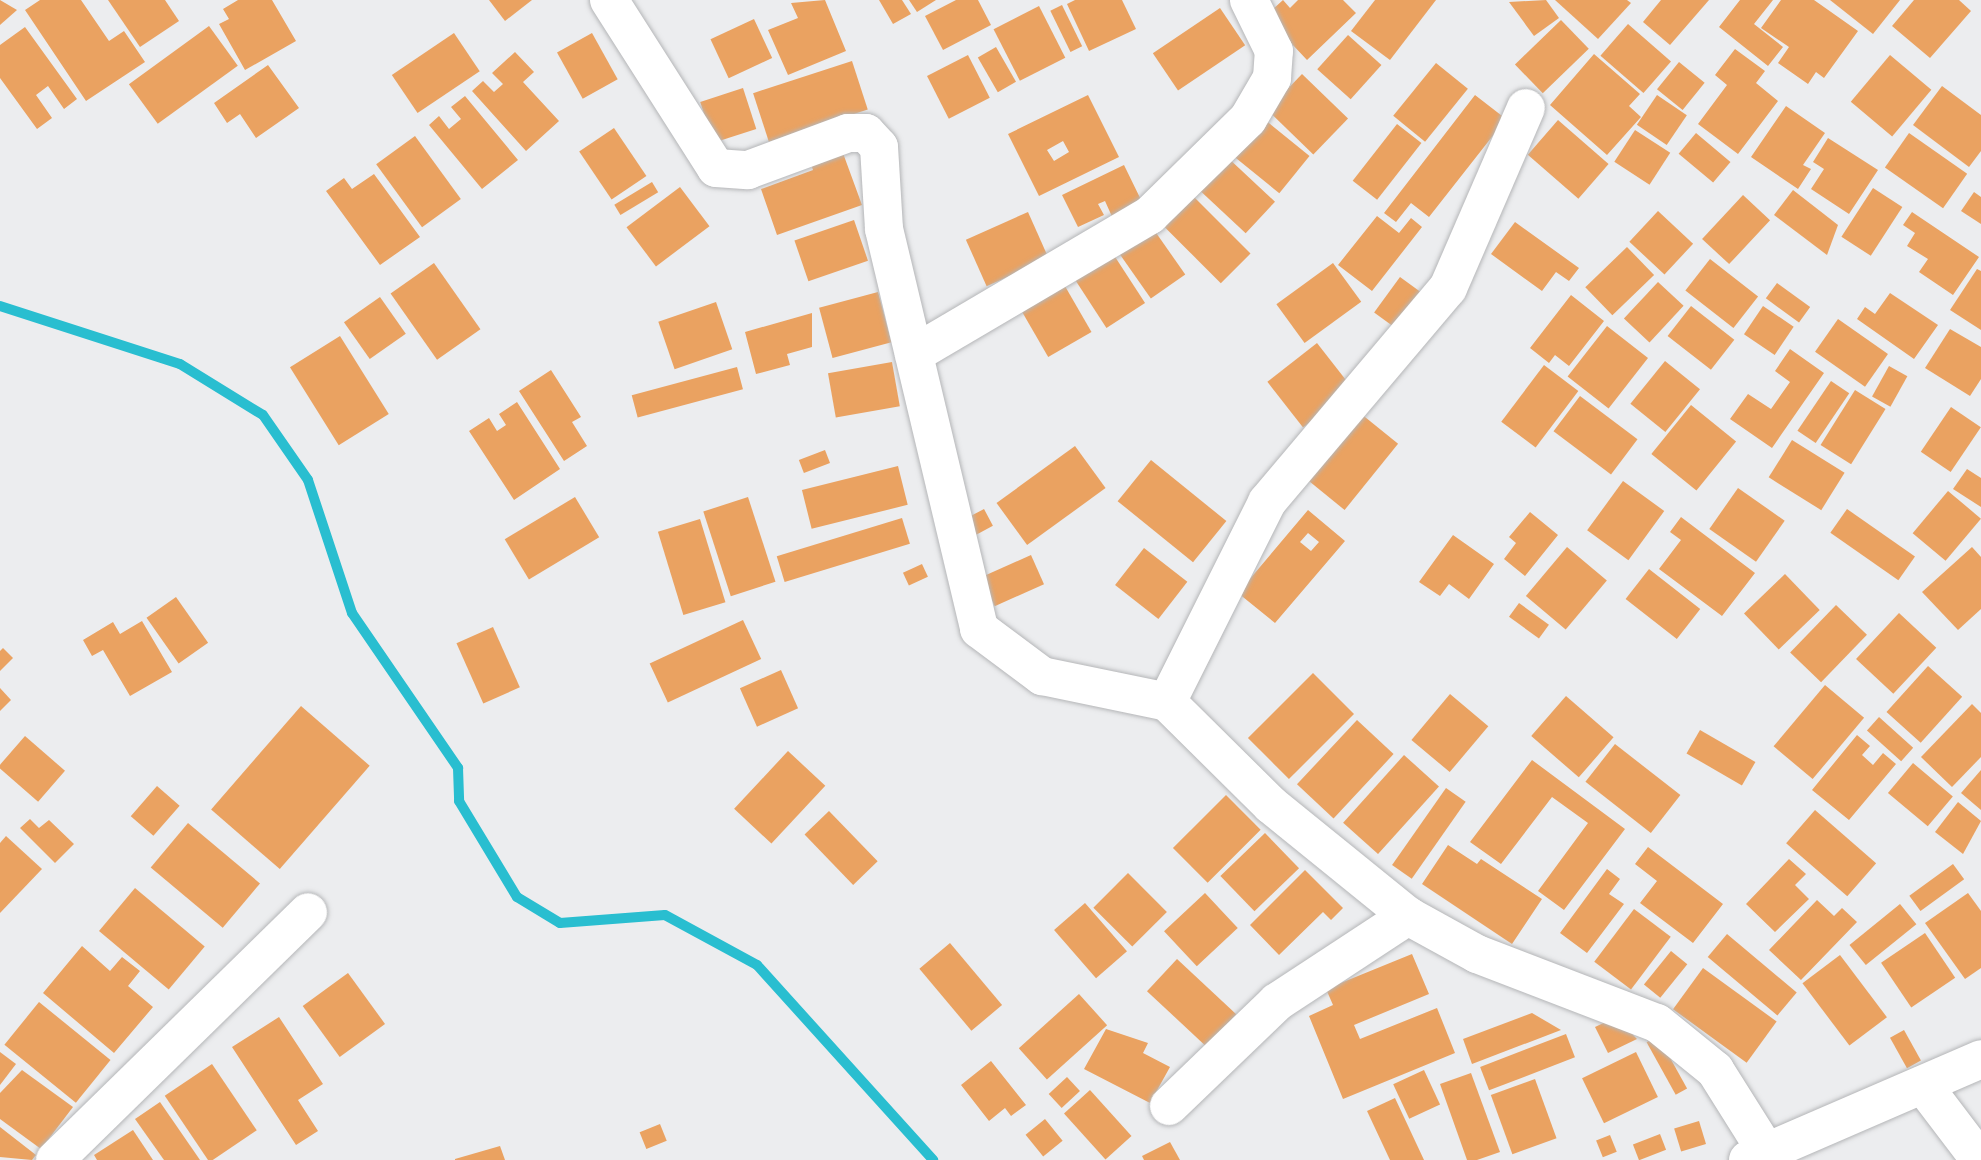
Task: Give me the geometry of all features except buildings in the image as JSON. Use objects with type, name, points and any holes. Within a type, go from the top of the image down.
[{"type":"street","points":[[609,0],[716,168],[748,170],[848,133],[866,133],[879,147],[884,229],[979,629],[1042,676],[1167,702],[1271,805],[1408,916],[1477,954],[1657,1023],[1716,1070],[1761,1158],[1981,1059]]},
{"type":"street","points":[[914,354],[1150,215],[1248,119],[1272,78],[1274,51],[1249,0]]},
{"type":"street","points":[[1167,702],[1268,502],[1448,288],[1526,108]]},
{"type":"street","points":[[55,1160],[308,912]]},
{"type":"street","points":[[1169,1106],[1277,1002],[1408,916]]},
{"type":"street","points":[[1923,1085],[1979,1160]]},
{"type":"waterway","points":[[0,306],[180,364],[263,415],[308,480],[352,613],[458,768],[459,801],[517,897],[560,923],[665,915],[757,965],[933,1160]]}]
